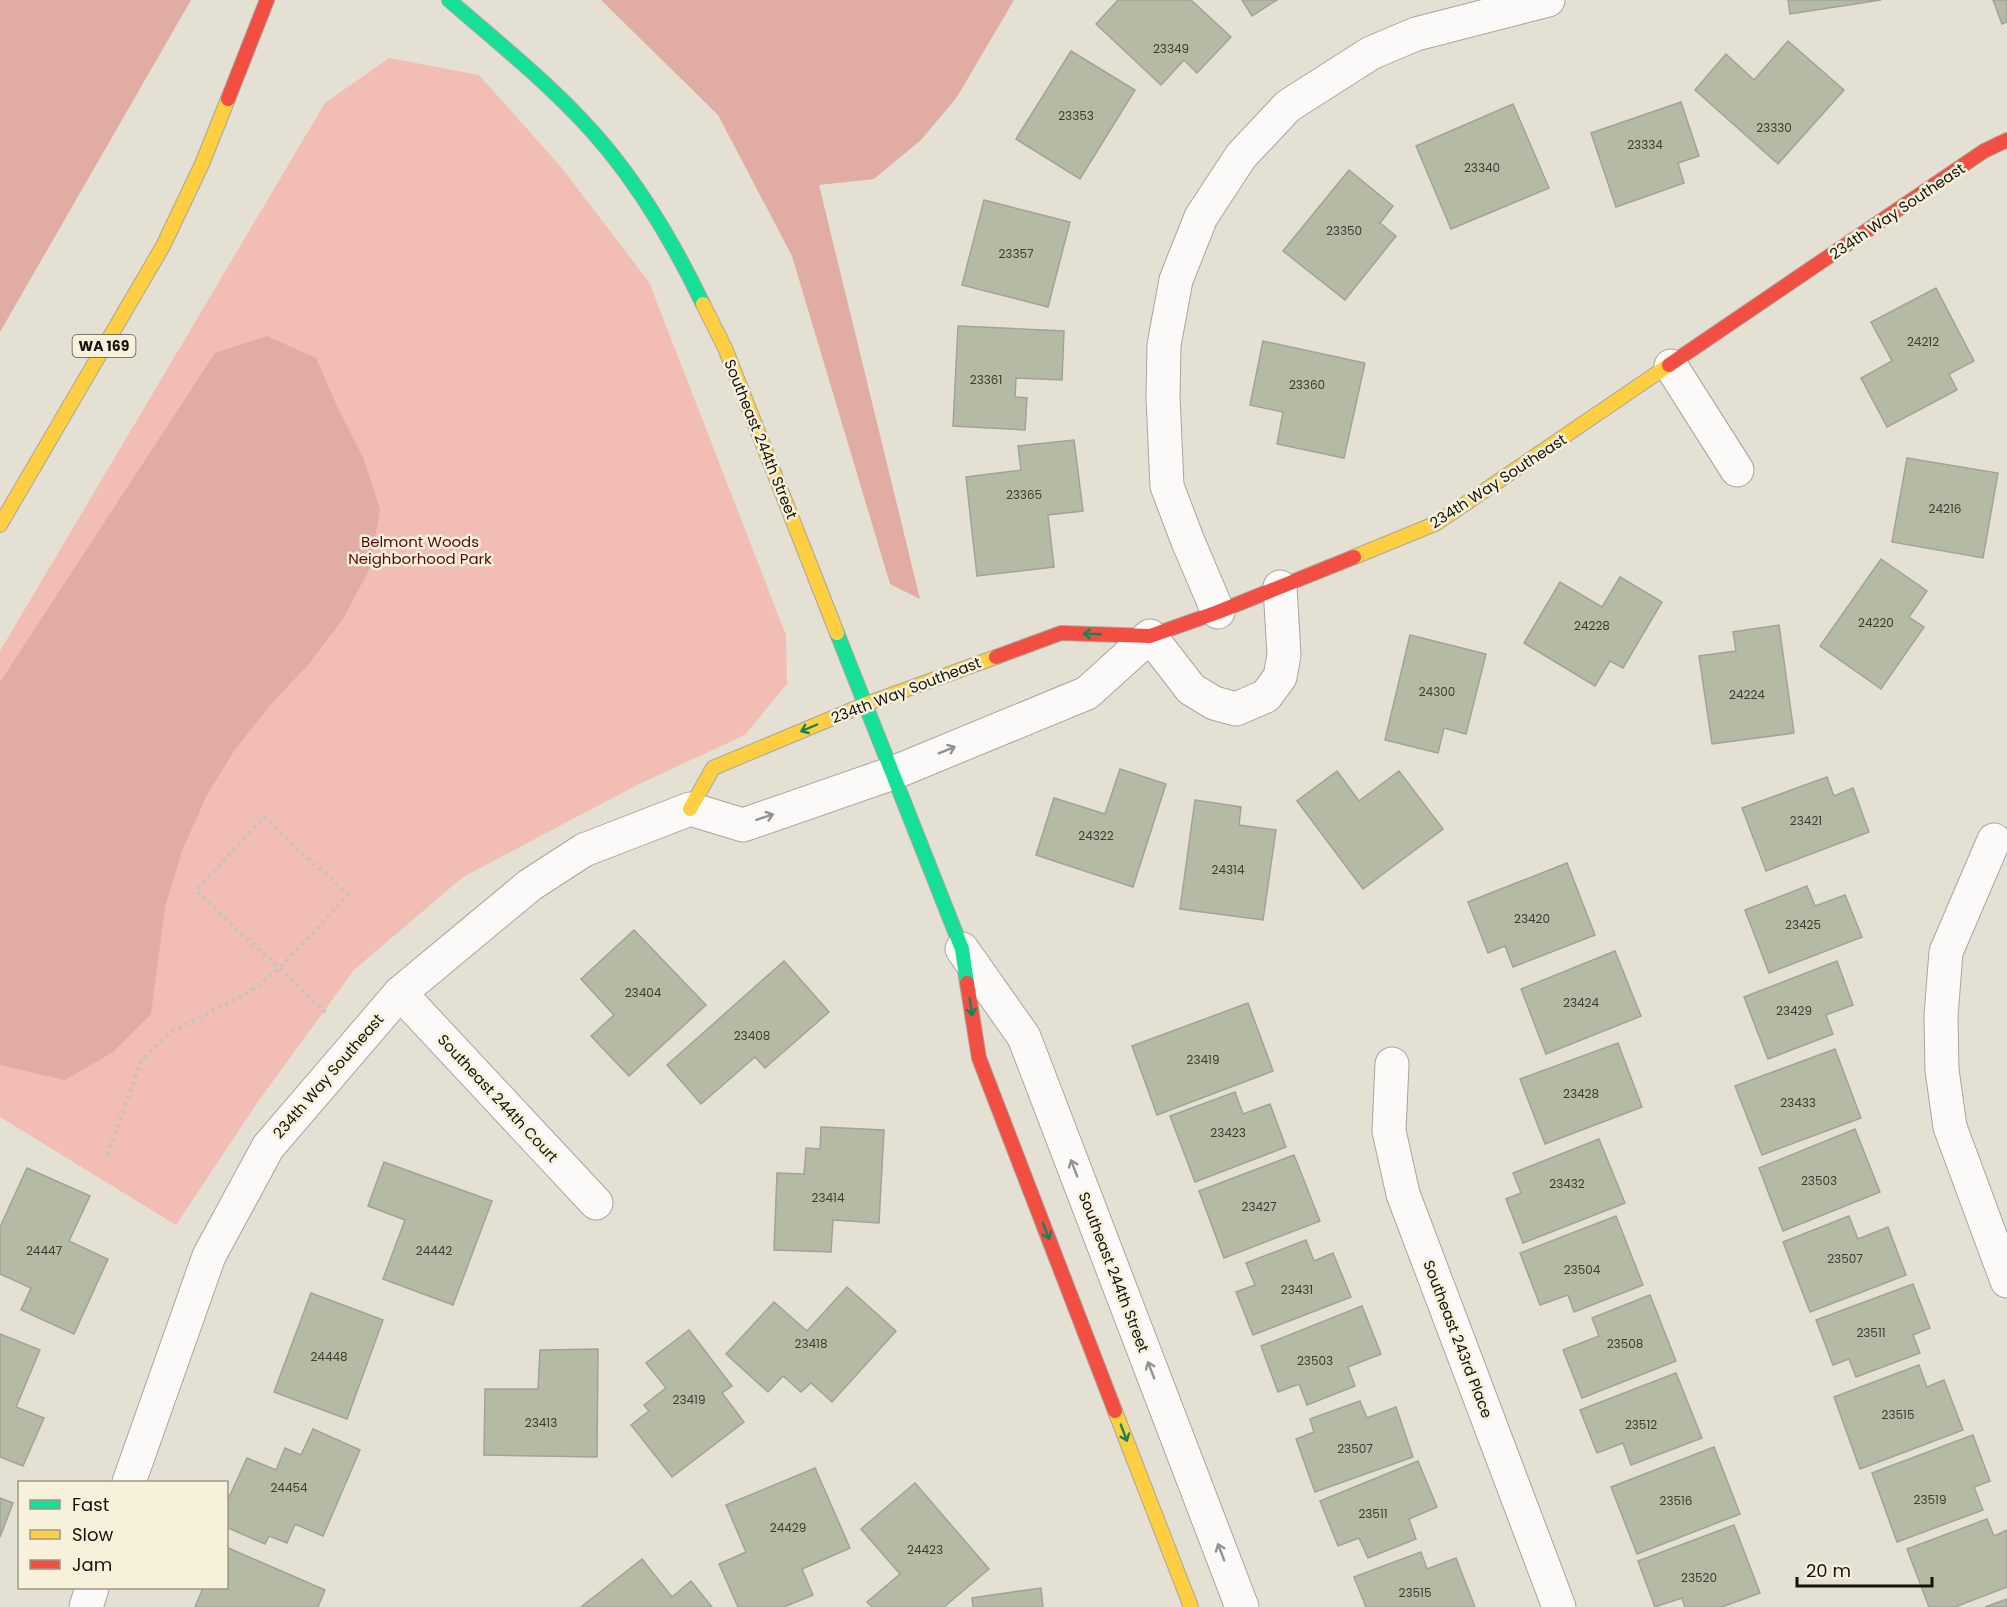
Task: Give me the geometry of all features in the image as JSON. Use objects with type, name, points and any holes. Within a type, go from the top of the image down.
[{"type":"street","name":"WA 169","points":[[0,525],[163,246],[202,164],[267,0]]},
{"type":"street","name":"Southeast 244th Street","points":[[449,0],[528,69],[609,151],[650,207],[679,256],[725,348],[962,950],[979,1058],[1191,1607]]},
{"type":"street","points":[[1218,612],[1167,486],[1163,397],[1164,345],[1176,280],[1201,217],[1241,156],[1288,106],[1371,53],[1416,34],[1548,0]]},
{"type":"street","name":"234th Way Southeast","points":[[690,809],[713,768],[866,704],[1061,633],[1150,636],[1218,612],[1437,523],[1984,151],[2007,140]]},
{"type":"street","points":[[1671,366],[1737,471]]},
{"type":"street","points":[[1150,636],[1191,689],[1214,703],[1236,709],[1266,696],[1280,676],[1284,656],[1280,587]]},
{"type":"street","name":"234th Way Southeast","points":[[129,1481],[209,1256],[268,1147],[399,993],[530,885],[584,850],[690,809],[743,825],[893,773],[1087,693],[1150,636]]},
{"type":"street","points":[[1994,840],[1946,952],[1941,1016],[1942,1070],[1950,1127],[2007,1281]]},
{"type":"street","name":"Southeast 244th Street","points":[[962,950],[1024,1037],[1242,1607]]},
{"type":"street","name":"Southeast 244th Court","points":[[399,993],[596,1203]]},
{"type":"street","name":"Southeast 243rd Place","points":[[1392,1064],[1389,1131],[1403,1194],[1558,1607]]},
{"type":"street","points":[[86,1607],[92,1589]]},
{"type":"path","points":[[107,1155],[141,1062],[154,1047],[174,1030],[248,993],[279,969],[348,895],[264,817],[196,890],[279,969],[357,1042]]},
{"type":"green space","name":"Belmont Woods Neighborhood Park","points":[[389,58],[479,75],[561,167],[649,282],[786,635],[787,684],[745,735],[637,785],[463,877],[354,970],[257,1103],[176,1225],[0,1117],[0,651],[325,103]]},
{"type":"shaded area","points":[[0,0],[191,0],[0,332]]},
{"type":"shaded area","points":[[601,0],[1014,0],[957,97],[921,140],[874,179],[819,185],[920,599],[890,584],[792,256],[718,115]]},
{"type":"shaded area","points":[[267,336],[316,358],[363,457],[380,509],[370,568],[343,619],[308,665],[273,702],[236,748],[207,795],[182,851],[165,907],[151,1014],[113,1052],[65,1080],[0,1065],[0,682],[215,353]]},
{"type":"building","points":[[1118,0],[1191,0],[1231,37],[1197,73],[1184,60],[1161,85],[1096,24]]},
{"type":"building","points":[[1242,0],[1277,0],[1252,16]]},
{"type":"building","points":[[1788,0],[1881,0],[1790,14]]},
{"type":"building","points":[[1993,0],[2007,0],[2007,22],[2002,24]]},
{"type":"building","points":[[1788,41],[1844,90],[1778,164],[1695,90],[1726,54],[1754,80]]},
{"type":"building","points":[[1071,51],[1135,90],[1080,179],[1016,139]]},
{"type":"building","points":[[1681,102],[1699,156],[1678,163],[1684,183],[1616,207],[1591,133]]},
{"type":"building","points":[[1513,104],[1549,188],[1451,229],[1416,146]]},
{"type":"building","points":[[1349,170],[1393,206],[1380,223],[1396,236],[1345,300],[1283,251]]},
{"type":"building","points":[[984,200],[1070,222],[1048,307],[962,285]]},
{"type":"building","points":[[1936,288],[1974,361],[1949,374],[1957,390],[1887,427],[1861,378],[1892,361],[1871,322]]},
{"type":"building","points":[[958,326],[1064,331],[1062,380],[1016,378],[1015,397],[1027,398],[1025,430],[953,426]]},
{"type":"building","points":[[1263,341],[1365,363],[1344,458],[1277,444],[1283,412],[1250,405]]},
{"type":"building","points":[[1074,440],[1083,511],[1048,515],[1054,567],[977,576],[966,477],[1021,470],[1018,446]]},
{"type":"building","points":[[1907,458],[1998,473],[1983,558],[1892,542]]},
{"type":"building","points":[[1881,559],[1927,591],[1909,617],[1924,627],[1881,689],[1820,646]]},
{"type":"building","points":[[1620,577],[1662,602],[1623,668],[1610,661],[1595,686],[1524,643],[1560,582],[1602,607]]},
{"type":"building","points":[[1779,625],[1794,733],[1712,744],[1699,656],[1736,651],[1733,632]]},
{"type":"building","points":[[1410,635],[1486,654],[1466,734],[1444,728],[1438,753],[1385,740]]},
{"type":"building","points":[[1120,769],[1166,784],[1133,887],[1036,855],[1054,798],[1105,814]]},
{"type":"building","points":[[1337,771],[1359,801],[1399,771],[1443,829],[1363,889],[1297,801]]},
{"type":"building","points":[[1827,777],[1834,796],[1853,788],[1869,832],[1766,871],[1742,808]]},
{"type":"building","points":[[1195,800],[1241,807],[1239,825],[1276,830],[1263,920],[1180,909]]},
{"type":"building","points":[[1567,863],[1595,935],[1513,967],[1505,946],[1488,953],[1468,902]]},
{"type":"building","points":[[1807,886],[1815,906],[1845,895],[1862,937],[1769,973],[1745,910]]},
{"type":"building","points":[[634,930],[706,1005],[629,1076],[591,1036],[614,1015],[581,979]]},
{"type":"building","points":[[1615,951],[1641,1016],[1546,1054],[1521,989]]},
{"type":"building","points":[[784,961],[829,1012],[765,1068],[755,1057],[701,1104],[667,1065]]},
{"type":"building","points":[[1837,961],[1853,1005],[1826,1015],[1833,1034],[1768,1059],[1744,997]]},
{"type":"building","points":[[1248,1003],[1273,1071],[1157,1115],[1132,1046]]},
{"type":"building","points":[[1618,1043],[1642,1107],[1545,1144],[1520,1079]]},
{"type":"building","points":[[1835,1049],[1861,1118],[1762,1155],[1735,1086]]},
{"type":"building","points":[[1235,1092],[1243,1114],[1270,1104],[1286,1147],[1195,1182],[1170,1116]]},
{"type":"building","points":[[821,1127],[884,1130],[879,1223],[833,1220],[831,1252],[774,1250],[777,1173],[804,1174],[806,1148],[820,1149]]},
{"type":"building","points":[[1855,1129],[1880,1192],[1783,1231],[1759,1168]]},
{"type":"building","points":[[1599,1139],[1625,1203],[1523,1243],[1506,1199],[1521,1193],[1513,1173]]},
{"type":"building","points":[[1294,1155],[1320,1221],[1224,1258],[1199,1191]]},
{"type":"building","points":[[384,1162],[492,1201],[453,1305],[383,1279],[405,1220],[368,1206]]},
{"type":"building","points":[[27,1168],[90,1196],[69,1241],[108,1259],[74,1334],[21,1310],[31,1288],[0,1274],[0,1227]]},
{"type":"building","points":[[1616,1216],[1643,1285],[1574,1312],[1568,1295],[1540,1305],[1520,1253]]},
{"type":"building","points":[[1849,1216],[1858,1239],[1888,1227],[1906,1275],[1810,1312],[1783,1242]]},
{"type":"building","points":[[1306,1240],[1314,1261],[1333,1253],[1351,1297],[1253,1335],[1236,1292],[1255,1285],[1246,1263]]},
{"type":"building","points":[[1913,1284],[1930,1328],[1913,1335],[1920,1353],[1856,1377],[1849,1359],[1833,1365],[1816,1320]]},
{"type":"building","points":[[847,1287],[896,1331],[832,1402],[811,1383],[801,1392],[783,1376],[768,1392],[726,1354],[774,1302],[807,1331]]},
{"type":"building","points":[[311,1293],[383,1320],[347,1419],[274,1392]]},
{"type":"building","points":[[1650,1295],[1676,1361],[1582,1398],[1563,1350],[1599,1336],[1592,1318]]},
{"type":"building","points":[[1362,1306],[1381,1354],[1348,1367],[1355,1386],[1307,1405],[1299,1384],[1278,1392],[1261,1346]]},
{"type":"building","points":[[689,1330],[732,1386],[722,1393],[744,1422],[672,1477],[631,1425],[649,1411],[644,1405],[666,1388],[646,1363]]},
{"type":"building","points":[[0,1334],[40,1350],[16,1407],[44,1418],[23,1466],[0,1457]]},
{"type":"building","points":[[598,1349],[597,1457],[484,1455],[485,1389],[538,1389],[540,1350]]},
{"type":"building","points":[[1919,1365],[1927,1387],[1944,1380],[1963,1430],[1860,1469],[1834,1397]]},
{"type":"building","points":[[1676,1373],[1702,1438],[1631,1465],[1623,1443],[1597,1453],[1580,1410]]},
{"type":"building","points":[[1360,1401],[1367,1418],[1396,1407],[1413,1457],[1315,1492],[1296,1439],[1314,1432],[1310,1419]]},
{"type":"building","points":[[313,1429],[360,1450],[323,1536],[295,1524],[287,1543],[269,1536],[265,1544],[228,1528],[228,1500],[247,1458],[276,1470],[285,1448],[301,1455]]},
{"type":"building","points":[[1973,1435],[1990,1481],[1974,1487],[1983,1510],[1897,1542],[1872,1473]]},
{"type":"building","points":[[1714,1447],[1740,1514],[1637,1554],[1611,1487]]},
{"type":"building","points":[[1418,1461],[1437,1507],[1409,1519],[1416,1539],[1368,1558],[1359,1538],[1338,1546],[1320,1501]]},
{"type":"building","points":[[815,1468],[850,1548],[802,1569],[813,1595],[784,1607],[738,1607],[719,1564],[746,1552],[726,1505]]},
{"type":"building","points":[[915,1483],[989,1569],[944,1607],[872,1607],[867,1602],[900,1574],[861,1529]]},
{"type":"building","points":[[0,1498],[13,1503],[0,1537]]},
{"type":"building","points":[[1987,1519],[1994,1536],[2007,1530],[2007,1587],[1955,1607],[1929,1607],[1907,1549]]},
{"type":"building","points":[[1734,1525],[1760,1593],[1722,1607],[1685,1607],[1682,1598],[1655,1607],[1638,1561]]},
{"type":"building","points":[[228,1548],[325,1590],[318,1607],[195,1607],[203,1589],[228,1589]]},
{"type":"building","points":[[1421,1552],[1427,1569],[1456,1558],[1475,1607],[1366,1607],[1354,1577]]},
{"type":"building","points":[[642,1559],[672,1597],[691,1581],[712,1607],[581,1607]]},
{"type":"building","points":[[1041,1588],[1043,1607],[973,1607],[972,1598]]},
{"type":"building","points":[[2007,1599],[2007,1607],[1985,1607]]},
{"type":"traffic: fast","points":[[449,0],[553,91],[609,151],[636,187],[660,225],[703,304]]},
{"type":"traffic: fast","points":[[837,633],[962,949],[967,983]]},
{"type":"traffic: slow","points":[[0,525],[163,246],[202,164],[228,99]]},
{"type":"traffic: slow","points":[[703,304],[725,348],[837,633]]},
{"type":"traffic: slow","points":[[1354,557],[1437,523],[1669,365]]},
{"type":"traffic: slow","points":[[690,809],[713,768],[866,704],[996,657]]},
{"type":"traffic: slow","points":[[1115,1411],[1191,1607]]},
{"type":"traffic: jam","points":[[228,99],[267,0]]},
{"type":"traffic: jam","points":[[1669,365],[1984,151],[2007,140]]},
{"type":"traffic: jam","points":[[996,657],[1061,633],[1150,636],[1218,612],[1354,557]]},
{"type":"traffic: jam","points":[[967,983],[979,1058],[1115,1411]]}]
